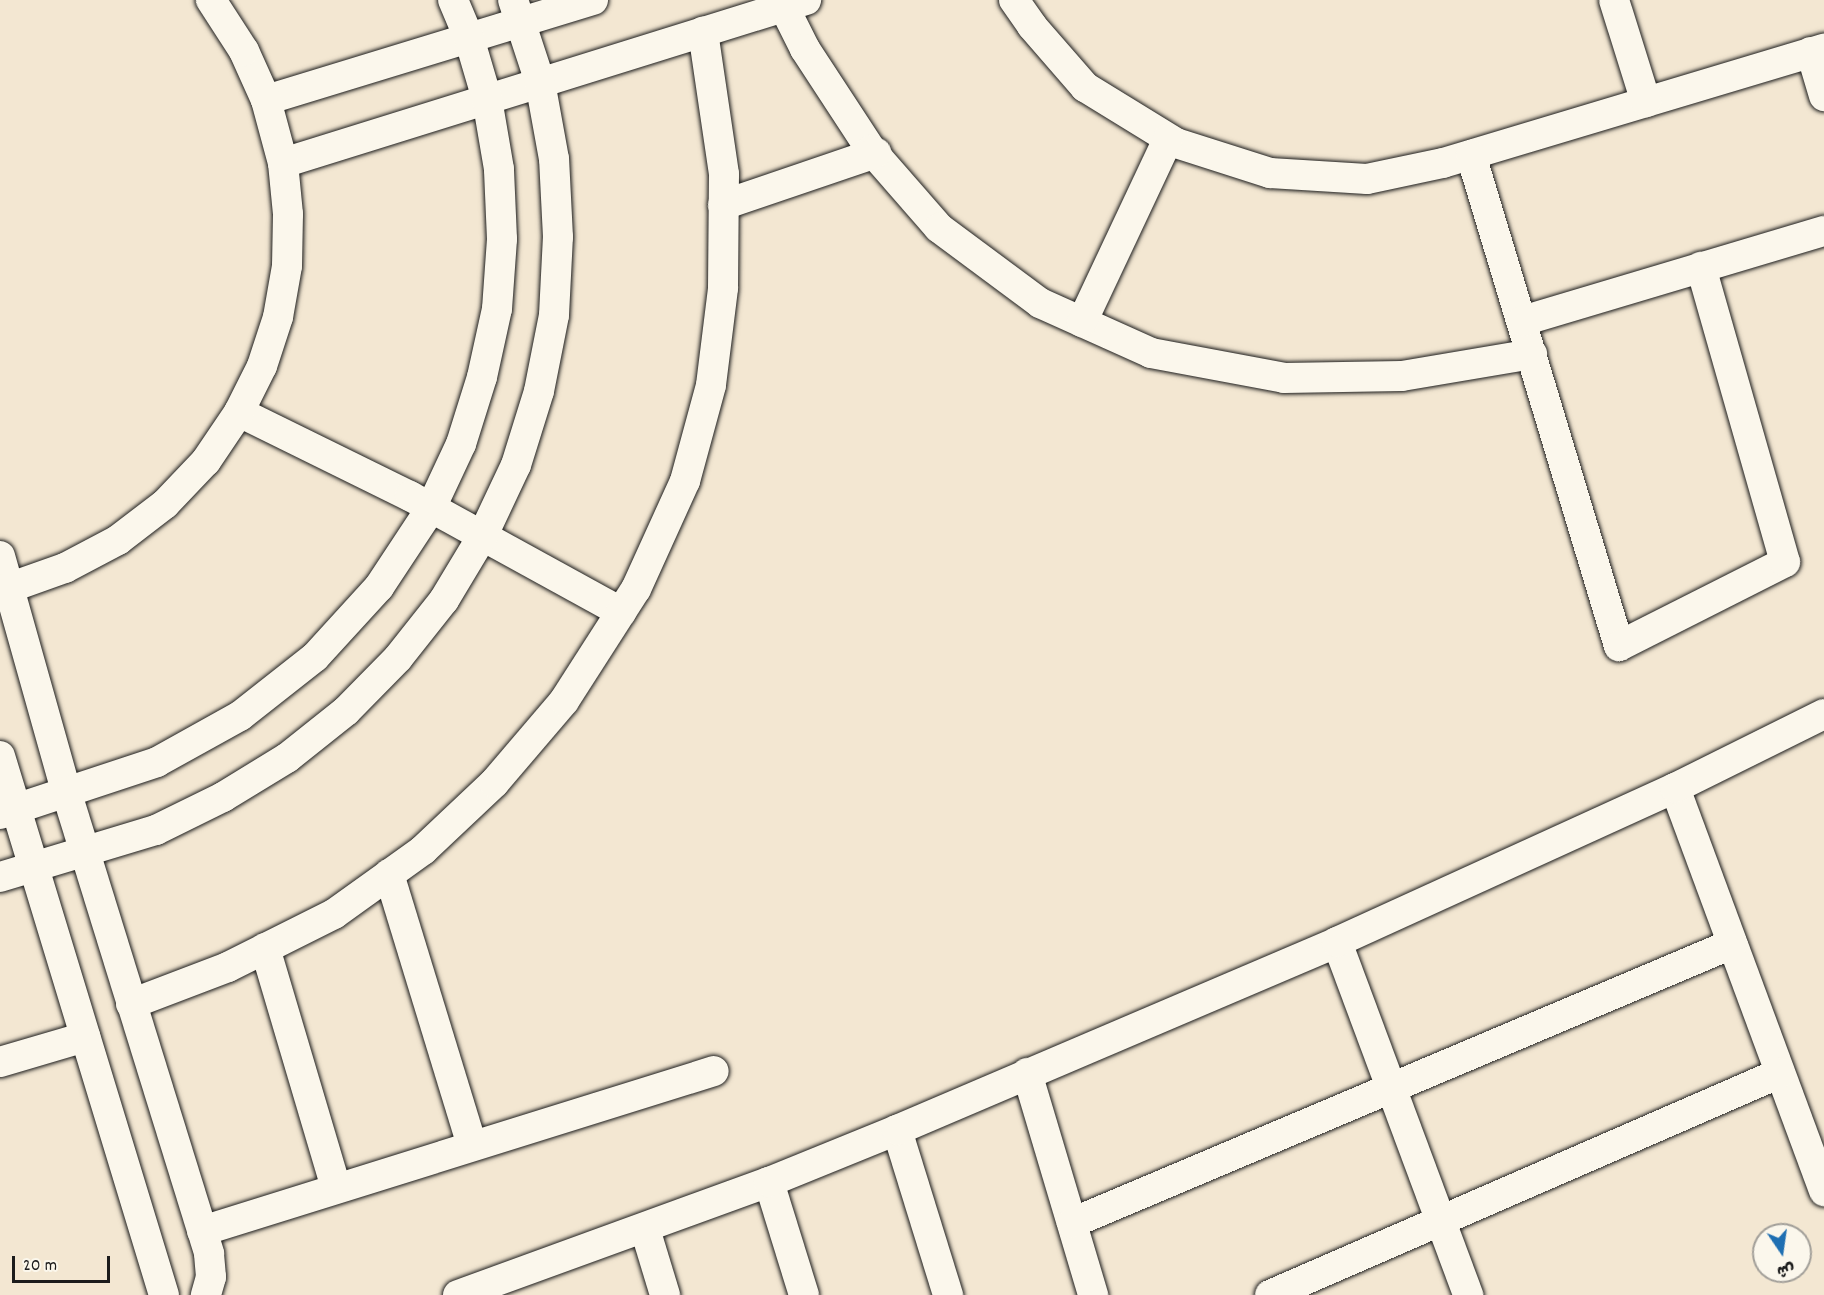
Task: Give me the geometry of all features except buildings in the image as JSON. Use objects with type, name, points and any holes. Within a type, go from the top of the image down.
[{"type":"street","points":[[5,589],[65,568],[107,545],[165,504],[206,461],[239,412],[262,366],[278,316],[287,266],[288,214],[284,163],[266,100],[244,51],[211,0]]},
{"type":"street","points":[[8,812],[157,762],[240,716],[315,657],[379,587],[431,508],[461,444],[483,378],[496,309],[502,239],[499,169],[487,99],[469,38],[453,0]]},
{"type":"street","points":[[266,100],[469,38],[518,11],[593,0]]},
{"type":"street","points":[[1014,0],[1032,26],[1085,87],[1167,139],[1270,173],[1367,179],[1443,164],[1818,51],[1824,96]]},
{"type":"street","points":[[1614,0],[1646,102]]},
{"type":"street","points":[[284,163],[795,3],[805,49],[876,153],[939,228],[1040,303],[1151,353],[1284,378],[1402,376],[1532,354]]},
{"type":"street","points":[[0,877],[156,830],[223,797],[287,758],[346,711],[398,658],[444,600],[483,535],[519,454],[539,391],[554,315],[558,237],[554,159],[540,82],[518,11]]},
{"type":"street","points":[[131,1004],[228,967],[334,914],[423,850],[494,783],[564,701],[636,590],[685,481],[711,386],[723,288],[724,174],[703,32]]},
{"type":"street","points":[[1082,322],[1167,139]]},
{"type":"street","points":[[723,205],[876,153]]},
{"type":"street","points":[[1471,155],[1619,646],[1785,562],[1701,267]]},
{"type":"street","points":[[1522,321],[1824,231]]},
{"type":"street","points":[[239,412],[483,535],[621,612]]},
{"type":"street","points":[[0,556],[5,589],[209,1254],[211,1277],[206,1295]]},
{"type":"street","points":[[458,1295],[517,1285],[645,1229],[897,1130],[1027,1072],[1337,942],[1675,788],[1824,714]]},
{"type":"street","points":[[0,756],[8,812],[34,867],[164,1295]]},
{"type":"street","points":[[1675,788],[1824,1191]]},
{"type":"street","points":[[389,874],[472,1146]]},
{"type":"street","points":[[1337,942],[1468,1295]]},
{"type":"street","points":[[1072,1223],[1732,944]]},
{"type":"street","points":[[265,948],[336,1187]]},
{"type":"street","points":[[0,1062],[86,1037]]},
{"type":"street","points":[[202,1231],[336,1187],[714,1071]]},
{"type":"street","points":[[1027,1072],[1093,1295]]},
{"type":"street","points":[[1270,1295],[1780,1073]]},
{"type":"street","points":[[897,1130],[948,1295]]},
{"type":"street","points":[[769,1182],[804,1295]]},
{"type":"street","points":[[645,1229],[665,1295]]}]
